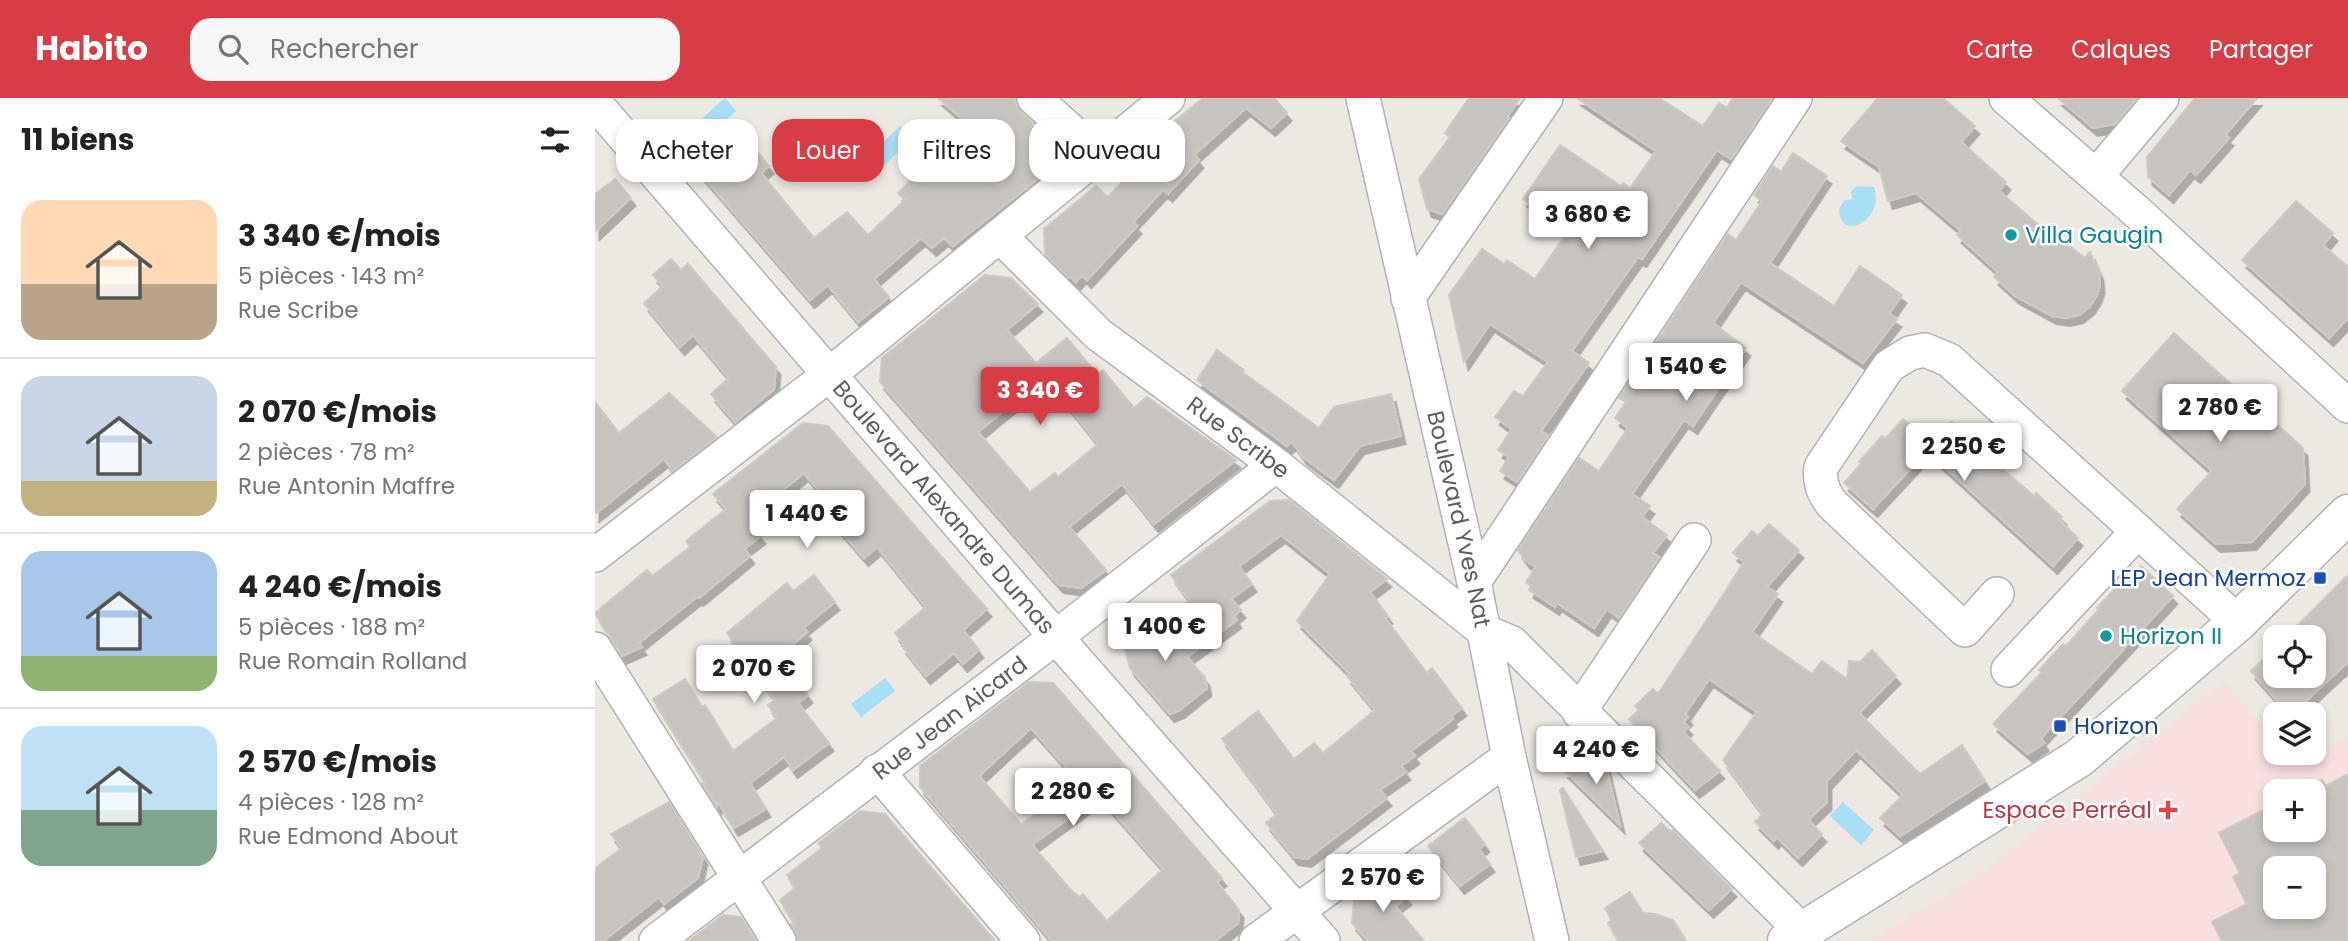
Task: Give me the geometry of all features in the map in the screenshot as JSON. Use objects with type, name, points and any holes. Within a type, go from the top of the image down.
[{"type":"street","points":[[1034,98],[1058,119]]},
{"type":"street","points":[[1143,119],[1168,98]]},
{"type":"street","name":"Boulevard Yves Nat","points":[[1363,98],[1474,582],[1509,757],[1552,941]]},
{"type":"street","points":[[1408,298],[1546,98]]},
{"type":"street","points":[[1474,582],[1795,98]]},
{"type":"street","points":[[2005,98],[2096,176],[2348,406]]},
{"type":"street","points":[[2096,176],[2162,98]]},
{"type":"street","name":"Boulevard Alexandre Dumas","points":[[598,104],[1056,638],[1322,941]]},
{"type":"street","points":[[595,555],[830,374],[1067,182]]},
{"type":"street","name":"Rue Scribe","points":[[1000,236],[1098,334],[1276,465],[1484,631],[1512,643],[1795,936]]},
{"type":"street","points":[[1997,594],[1965,630],[1832,504],[1822,486],[1821,467],[1889,366],[1910,353],[1925,349],[1949,360],[2238,622]]},
{"type":"street","name":"Rue Jean Aicard","points":[[656,941],[1056,638],[1276,465]]},
{"type":"street","points":[[1795,936],[2079,758],[2238,622],[2348,514]]},
{"type":"street","points":[[2008,670],[2138,531]]},
{"type":"street","points":[[1579,712],[1694,540]]},
{"type":"street","points":[[595,649],[779,941]]},
{"type":"street","points":[[1255,941],[1509,757]]},
{"type":"street","points":[[877,771],[1024,941]]},
{"type":"shaded area","name":"Espace Perréal","points":[[2223,682],[2263,725],[2263,765],[2326,765],[2326,747],[2348,735],[2348,941],[1870,941],[1987,869]]},
{"type":"water","points":[[725,98],[736,111],[727,119],[701,119]]},
{"type":"water","points":[[898,128],[898,152],[884,166],[884,141]]},
{"type":"water","points":[[1857,186],[1874,187],[1874,209],[1861,223],[1847,225],[1841,219],[1839,209],[1844,201],[1852,199],[1851,191]]},
{"type":"water","points":[[885,678],[895,691],[861,717],[851,704]]},
{"type":"water","points":[[1843,802],[1874,830],[1861,845],[1830,816]]},
{"type":"building","points":[[938,98],[1015,98],[1016,105],[1029,119],[1029,182],[1034,182],[953,246],[944,238],[932,248],[921,238],[874,279],[889,297],[858,322],[828,285],[810,300],[708,182],[758,182],[758,153],[769,166],[761,173],[814,238],[847,212],[868,235],[905,200],[898,193],[909,182],[1015,182],[1015,119],[962,119]]},
{"type":"building","points":[[1203,98],[1274,98],[1287,113],[1271,128],[1246,108],[1194,155],[1199,160],[1185,175],[1185,119],[1177,119]]},
{"type":"building","points":[[1469,98],[1520,98],[1442,214],[1427,209],[1419,179],[1450,137],[1445,133]]},
{"type":"building","points":[[1577,98],[1659,98],[1703,126],[1719,103],[1727,108],[1733,98],[1772,98],[1731,159],[1717,150],[1642,259],[1638,257],[1572,351],[1589,363],[1541,431],[1548,436],[1517,482],[1500,471],[1509,457],[1498,450],[1512,429],[1495,417],[1514,391],[1523,396],[1548,362],[1490,324],[1464,362],[1449,295],[1482,249],[1504,264],[1507,260],[1535,279],[1569,230],[1523,199],[1560,145],[1621,186],[1623,183],[1630,188],[1656,151]]},
{"type":"building","points":[[1878,98],[1943,98],[1975,126],[1961,142],[2006,182],[1999,191],[2042,228],[2044,226],[2085,258],[2090,252],[2099,273],[2100,286],[2090,306],[2079,315],[2066,318],[2052,316],[2015,296],[1994,277],[1998,272],[1957,235],[1961,231],[1916,193],[1888,201],[1879,167],[1841,141]]},
{"type":"building","points":[[2058,98],[2137,98],[2115,124],[2093,128]]},
{"type":"building","points":[[2195,98],[2257,98],[2225,135],[2229,138],[2196,175],[2190,170],[2169,195],[2148,177],[2147,157]]},
{"type":"building","points":[[1793,153],[1827,176],[1770,263],[1834,306],[1860,266],[1902,295],[1889,314],[1897,319],[1863,363],[1741,282],[1713,323],[1746,348],[1693,426],[1684,420],[1632,494],[1650,506],[1642,517],[1667,535],[1653,553],[1659,557],[1619,618],[1607,609],[1594,628],[1557,603],[1555,607],[1529,590],[1531,586],[1526,582],[1536,567],[1525,560],[1518,550],[1579,458],[1599,471],[1628,428],[1615,418],[1626,402],[1619,398],[1728,234],[1736,240],[1762,201],[1754,195],[1773,166],[1781,172]]},
{"type":"building","points":[[615,179],[631,198],[595,232],[595,194]]},
{"type":"building","points":[[1122,182],[1179,182],[1168,194],[1163,190],[1133,222],[1137,226],[1087,280],[1082,275],[1076,282],[1045,254],[1044,229],[1096,186],[1108,197]]},
{"type":"building","points":[[2296,201],[2333,233],[2323,245],[2348,267],[2348,318],[2329,338],[2242,260]]},
{"type":"building","points":[[671,259],[681,270],[688,264],[776,367],[774,389],[735,422],[711,394],[729,378],[693,335],[680,347],[644,303],[663,286],[653,275]]},
{"type":"building","points":[[985,275],[1011,278],[1038,304],[1007,330],[1036,363],[1067,338],[1097,374],[1103,370],[1134,408],[1147,397],[1236,460],[1154,524],[1122,484],[1069,527],[1106,570],[1081,588],[1059,585],[880,382],[882,358]],"holes":[[[1045,377],[1098,444],[1058,477],[1055,473],[1030,492],[978,432]]]},
{"type":"building","points":[[2174,333],[2249,400],[2249,412],[2267,427],[2279,426],[2303,448],[2305,484],[2252,542],[2216,544],[2177,509],[2212,471],[2122,391]]},
{"type":"building","points":[[1217,350],[1244,370],[1242,372],[1319,428],[1334,407],[1391,394],[1401,436],[1360,446],[1334,480],[1303,457],[1292,442],[1287,446],[1197,380]]},
{"type":"building","points":[[669,393],[717,437],[673,471],[664,459],[595,514],[595,402],[619,433]]},
{"type":"building","points":[[1903,419],[1932,444],[1952,422],[1971,440],[1974,437],[2000,460],[1997,464],[2034,496],[2036,493],[2062,517],[2059,520],[2078,538],[2053,566],[1927,451],[1873,509],[1844,483],[1882,436],[1885,439]]},
{"type":"building","points":[[803,423],[828,426],[987,609],[963,630],[979,650],[963,664],[954,653],[926,676],[895,633],[926,607],[877,547],[864,558],[831,520],[838,514],[804,473],[751,516],[759,525],[755,529],[761,536],[744,549],[750,556],[639,643],[642,647],[622,656],[595,613],[647,570],[652,576],[690,547],[686,541],[726,509],[713,494]]},
{"type":"building","points":[[1289,500],[1387,579],[1370,592],[1388,616],[1385,618],[1427,673],[1432,668],[1462,708],[1451,716],[1453,719],[1411,751],[1415,756],[1401,766],[1406,772],[1380,790],[1387,798],[1307,859],[1294,857],[1266,823],[1277,814],[1222,739],[1258,711],[1294,759],[1314,743],[1323,753],[1375,710],[1347,676],[1350,674],[1297,621],[1330,574],[1281,535],[1239,566],[1252,584],[1231,599],[1241,610],[1234,616],[1237,620],[1214,637],[1171,575],[1270,501]]},
{"type":"building","points":[[1769,524],[1799,550],[1767,587],[1778,594],[1752,632],[1812,674],[1822,661],[1847,679],[1849,661],[1860,662],[1872,650],[1896,676],[1859,713],[1920,774],[1962,745],[1985,781],[1900,836],[1880,818],[1903,795],[1856,750],[1827,781],[1827,802],[1808,820],[1822,834],[1798,858],[1777,837],[1774,841],[1755,822],[1763,814],[1723,760],[1757,712],[1709,679],[1685,714],[1688,717],[1683,722],[1688,727],[1683,732],[1720,771],[1695,790],[1629,719],[1639,710],[1635,706],[1653,689],[1658,694],[1744,562],[1733,553],[1752,531],[1758,536]]},
{"type":"building","name":"Horizon II","points":[[2141,566],[2173,596],[2041,738],[2044,743],[2028,754],[1993,724],[2122,581],[2125,584]]},
{"type":"building","points":[[814,575],[835,602],[803,628],[807,632],[779,656],[808,695],[798,703],[829,743],[793,770],[784,757],[750,783],[766,809],[734,828],[702,783],[705,782],[653,699],[685,679],[702,707],[705,705],[733,751],[777,718],[768,705],[775,700],[727,633],[787,583],[793,591]]},
{"type":"building","points":[[2348,575],[2348,662],[2326,682],[2326,625],[2298,625]]},
{"type":"building","points":[[1146,620],[1210,640],[1187,657],[1205,678],[1207,688],[1180,710],[1170,714],[1130,668],[1123,642],[1129,627]]},
{"type":"building","points":[[2263,660],[2263,685],[2251,671]]},
{"type":"building","points":[[1029,682],[1053,683],[1222,878],[1217,882],[1239,910],[1238,923],[1215,941],[1052,941],[920,787],[920,766]],"holes":[[[1031,728],[1081,784],[1021,824],[979,776]],[[1099,796],[1163,869],[1107,921],[1083,894],[1079,897],[1069,888],[1032,845]]]},
{"type":"building","points":[[2266,688],[2320,688],[2305,702],[2278,702]]},
{"type":"building","points":[[1605,762],[1620,825],[1564,770]]},
{"type":"building","points":[[2348,774],[2348,941],[2222,941],[2212,922],[2247,904],[2233,877],[2240,873],[2219,833],[2263,810],[2263,842],[2326,842],[2326,786]]},
{"type":"building","points":[[1563,788],[1603,851],[1576,857],[1560,790]]},
{"type":"building","points":[[669,802],[703,857],[698,878],[664,904],[659,897],[603,941],[595,941],[595,868],[622,848],[611,834]]},
{"type":"building","points":[[860,811],[885,814],[995,941],[798,941],[791,924],[796,925],[780,900],[795,888],[787,875],[822,848],[818,843]]},
{"type":"building","points":[[1465,818],[1485,844],[1479,849],[1490,864],[1460,886],[1428,846]]},
{"type":"building","points":[[1661,823],[1671,832],[1673,830],[1732,889],[1709,910],[1639,843]]},
{"type":"building","points":[[1388,875],[1407,897],[1395,906],[1424,941],[1368,941],[1352,923],[1354,901]]},
{"type":"building","points":[[1630,892],[1643,913],[1673,920],[1686,941],[1619,941],[1608,923],[1612,920],[1605,908]]},
{"type":"building","points":[[723,915],[741,917],[756,941],[689,941]]},
{"type":"place","name":"Villa Gaugin","points":[[2011,235]]},
{"type":"place","name":"LEP Jean Mermoz","points":[[2320,578]]},
{"type":"place","name":"Horizon II","points":[[2106,636]]},
{"type":"place","name":"Horizon","points":[[2060,726]]},
{"type":"place","name":"Espace Perréal","points":[[2168,810]]}]
